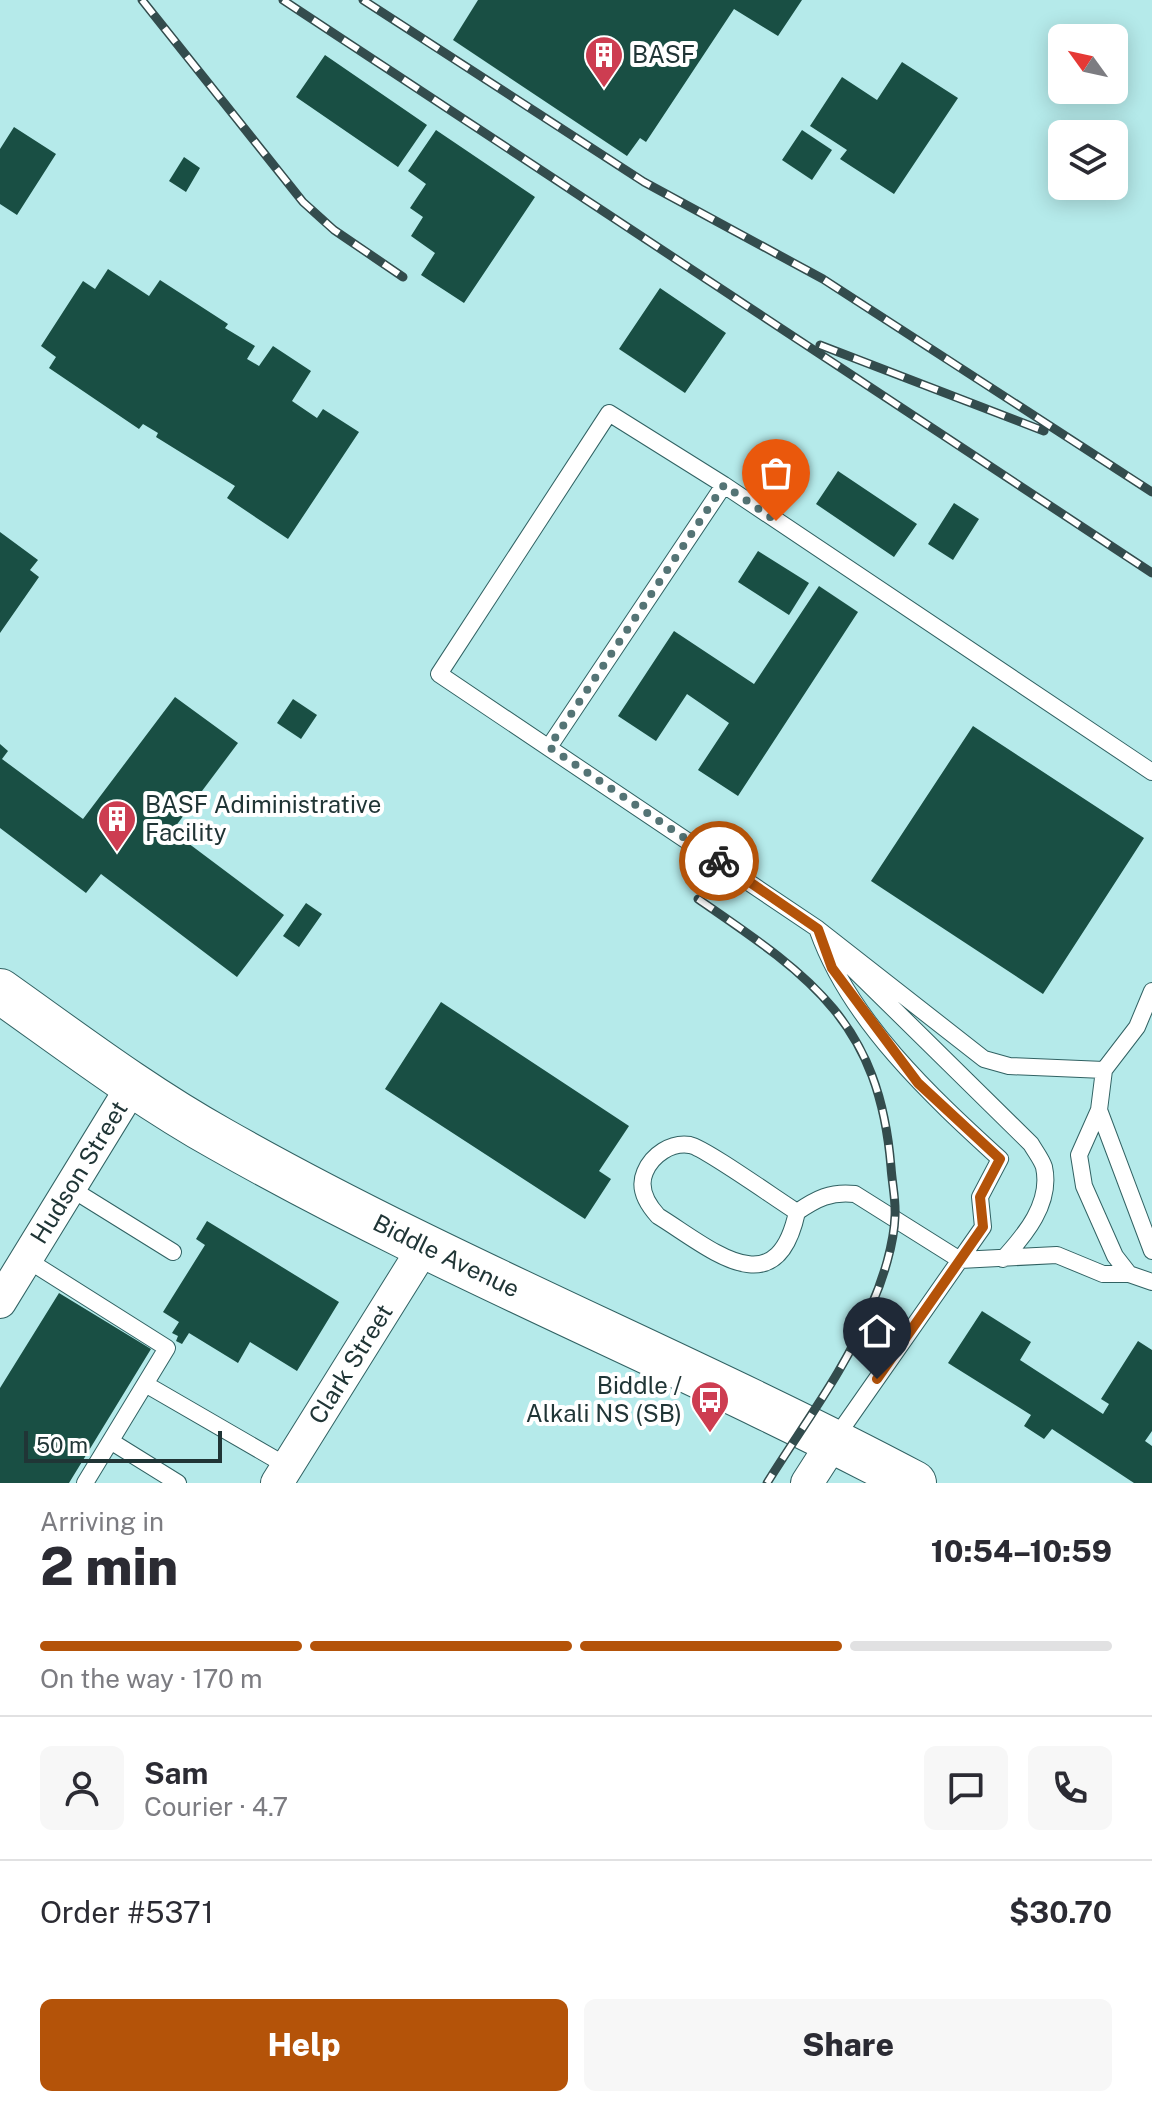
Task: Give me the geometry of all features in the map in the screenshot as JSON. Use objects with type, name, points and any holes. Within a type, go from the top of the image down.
[{"type":"main road","name":"Biddle Avenue","points":[[0,991],[133,1085],[282,1174],[834,1441],[914,1483]]},
{"type":"street","name":"Hudson Street","points":[[0,1302],[133,1085]]},
{"type":"street","name":"Clark Street","points":[[282,1475],[426,1244]]},
{"type":"street","points":[[807,1483],[834,1441]]},
{"type":"lane","points":[[1104,1070],[1009,1066],[984,1059],[818,929],[439,674],[609,413],[724,485],[1152,772]]},
{"type":"lane","points":[[549,747],[724,485]]},
{"type":"lane","points":[[818,929],[861,980],[1031,1144],[1044,1167],[1042,1197],[1031,1227],[1003,1259]]},
{"type":"lane","points":[[818,929],[832,968],[918,1083],[1000,1159],[980,1197],[983,1227],[834,1441]]},
{"type":"lane","points":[[1129,1274],[1115,1256],[1084,1186],[1079,1155],[1099,1110],[1104,1070],[1137,1027],[1152,991]]},
{"type":"lane","points":[[1099,1110],[1152,1251]]},
{"type":"lane","points":[[797,1212],[691,1145],[667,1147],[650,1161],[641,1182],[648,1206],[658,1216],[737,1265],[754,1266],[775,1259],[791,1240],[797,1212],[818,1198],[838,1192],[855,1194],[960,1260],[1057,1255],[1103,1274],[1129,1274],[1152,1282]]},
{"type":"lane","points":[[70,1188],[173,1252]]},
{"type":"lane","points":[[26,1259],[161,1341],[167,1348],[166,1355],[85,1483]]},
{"type":"lane","points":[[147,1385],[282,1475]]},
{"type":"lane","points":[[112,1442],[178,1483]]},
{"type":"building","name":"BASF","points":[[478,0],[802,0],[778,36],[734,9],[646,142],[640,138],[627,156],[453,40]]},
{"type":"building","points":[[325,55],[427,125],[398,167],[296,97]]},
{"type":"building","points":[[902,62],[958,98],[894,194],[840,159],[847,150],[810,126],[842,77],[877,100]]},
{"type":"building","points":[[14,127],[56,154],[17,215],[0,204],[0,149]]},
{"type":"building","points":[[436,130],[535,197],[464,303],[421,275],[435,253],[411,236],[423,217],[410,208],[426,184],[408,171]]},
{"type":"building","points":[[802,130],[832,150],[812,180],[782,160]]},
{"type":"building","points":[[184,157],[200,168],[186,192],[169,181]]},
{"type":"building","points":[[108,269],[149,296],[160,280],[228,324],[225,328],[255,346],[247,359],[259,366],[273,346],[311,371],[292,401],[317,418],[323,409],[359,432],[288,539],[227,498],[235,486],[156,437],[158,433],[143,424],[139,429],[49,368],[56,357],[41,346],[83,281],[95,289]]},
{"type":"building","points":[[660,288],[726,333],[685,393],[619,349]]},
{"type":"building","points":[[838,471],[917,524],[894,557],[816,504]]},
{"type":"building","points":[[954,503],[979,519],[953,560],[928,544]]},
{"type":"building","points":[[0,532],[38,560],[30,570],[39,577],[0,633]]},
{"type":"building","points":[[758,551],[809,583],[789,615],[738,582]]},
{"type":"building","points":[[819,586],[858,612],[738,796],[698,770],[729,723],[687,694],[656,741],[618,716],[674,631],[754,684]]},
{"type":"building","name":"BASF Adiministrative Facility","points":[[175,697],[238,743],[172,831],[284,915],[237,977],[101,874],[86,893],[0,828],[0,744],[8,751],[2,759],[83,819]]},
{"type":"building","points":[[293,699],[317,715],[301,739],[277,723]]},
{"type":"building","points":[[973,726],[1144,838],[1043,994],[871,881]]},
{"type":"building","points":[[306,903],[322,914],[299,947],[283,936]]},
{"type":"building","points":[[441,1002],[629,1126],[599,1171],[611,1179],[585,1219],[385,1089]]},
{"type":"building","points":[[207,1221],[339,1302],[297,1371],[250,1342],[238,1363],[189,1333],[182,1344],[176,1341],[178,1336],[172,1333],[179,1322],[163,1312],[205,1245],[196,1239]]},
{"type":"building","points":[[59,1293],[151,1349],[69,1483],[0,1483],[0,1388]]},
{"type":"building","points":[[982,1311],[1031,1342],[1020,1360],[1103,1414],[1109,1404],[1101,1399],[1138,1341],[1152,1350],[1152,1431],[1145,1441],[1152,1446],[1152,1483],[1134,1483],[1052,1429],[1044,1439],[1024,1426],[1031,1415],[948,1363]]},
{"type":"railway","points":[[142,0],[303,202],[334,230],[403,277]]},
{"type":"railway","points":[[283,0],[1152,573]]},
{"type":"railway","points":[[363,0],[644,182],[823,279],[1152,492]]},
{"type":"railway","points":[[820,345],[1044,431]]},
{"type":"railway","points":[[698,899],[774,953],[832,1007],[854,1038],[872,1074],[884,1117],[891,1167],[895,1204],[893,1238],[876,1294],[850,1351],[767,1483]]},
{"type":"way so far","points":[[719,861],[549,747],[724,485],[776,521]]},
{"type":"place","name":"BASF","points":[[604,89]]},
{"type":"place","name":"BASF Adiministrative Facility","points":[[117,853]]},
{"type":"place","name":"Biddle / Alkali NS (SB)","points":[[710,1434]]},
{"type":"route","points":[[719,861],[818,929],[832,968],[918,1083],[1000,1159],[980,1197],[983,1227],[877,1379]]}]
